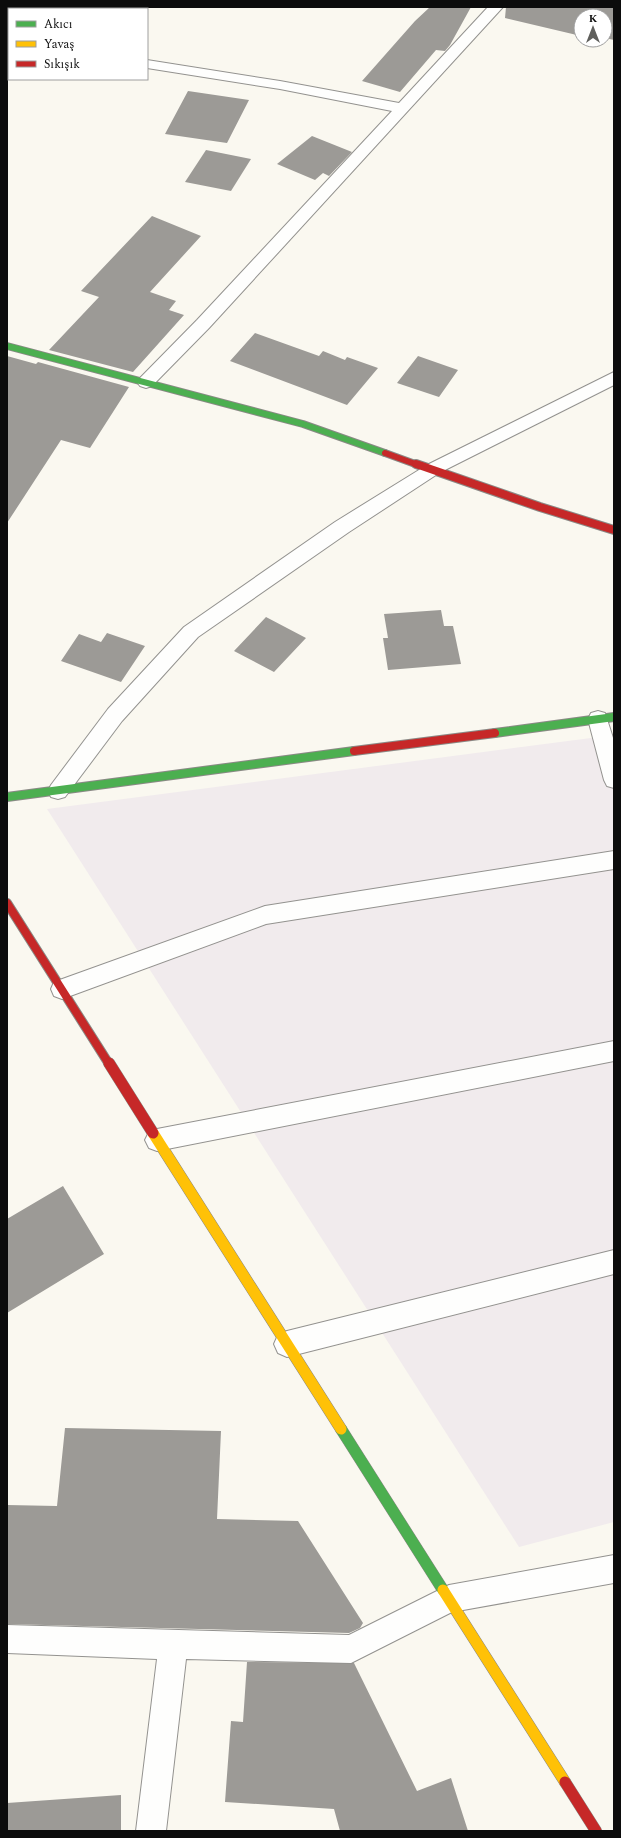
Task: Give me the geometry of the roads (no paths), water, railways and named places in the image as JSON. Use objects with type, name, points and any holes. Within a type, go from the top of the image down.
[{"type":"street","points":[[146,382],[203,324],[496,7]]},
{"type":"street","points":[[148,64],[280,85],[402,108]]},
{"type":"street","points":[[7,346],[303,424],[614,530]]},
{"type":"street","points":[[58,790],[115,715],[191,632],[342,527],[433,469],[614,378]]},
{"type":"street","points":[[7,797],[606,718],[614,780]]},
{"type":"street","points":[[62,990],[265,915],[614,860]]},
{"type":"street","points":[[7,903],[596,1831]]},
{"type":"street","points":[[157,1140],[614,1051]]},
{"type":"street","points":[[287,1344],[614,1262]]},
{"type":"street","points":[[7,1639],[351,1649],[449,1599],[614,1568]]},
{"type":"street","points":[[151,1831],[173,1645]]}]
